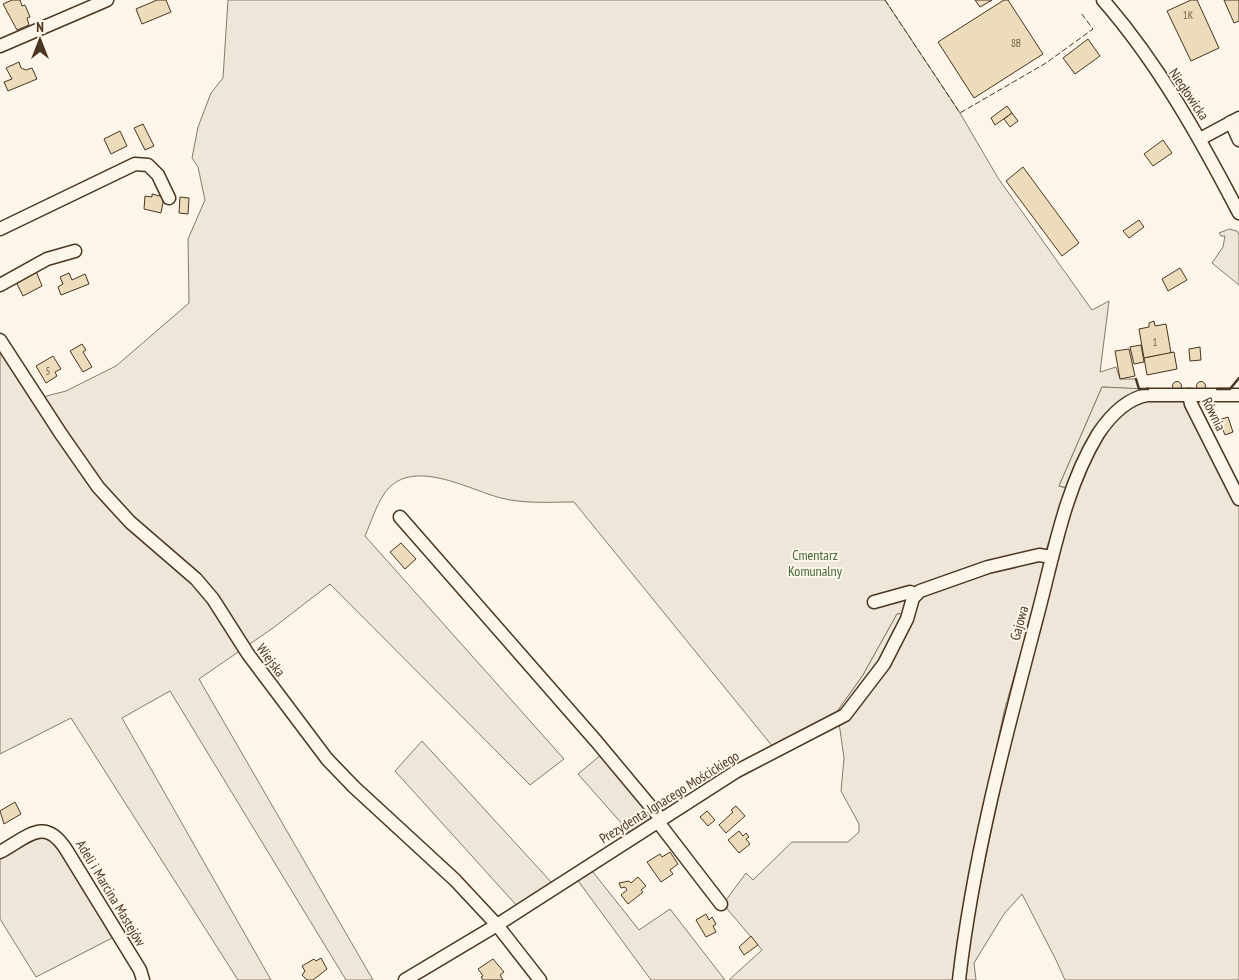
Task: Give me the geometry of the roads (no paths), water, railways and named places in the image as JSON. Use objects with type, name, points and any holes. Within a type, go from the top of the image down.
[{"type":"street","points":[[0,46],[107,0]]},
{"type":"street","name":"Niegłowicka","points":[[1102,0],[1119,18],[1181,108],[1200,139],[1239,213]]},
{"type":"street","points":[[1200,139],[1235,120],[1239,140]]},
{"type":"street","points":[[0,229],[135,164],[148,165],[169,198]]},
{"type":"street","points":[[0,285],[47,259],[75,251]]},
{"type":"street","name":"Wiejska","points":[[0,340],[98,487],[130,522],[181,565],[207,592],[246,652],[327,759],[354,787],[455,880],[497,925],[540,980]]},
{"type":"street","name":"Gajowa","points":[[959,980],[975,878],[997,771],[1052,557],[1064,514],[1082,465],[1098,434],[1110,419],[1125,404],[1142,396],[1239,394]]},
{"type":"street","name":"Równia","points":[[1189,395],[1191,404],[1239,499]]},
{"type":"street","points":[[400,517],[596,740],[659,820],[721,904]]},
{"type":"street","points":[[874,602],[910,592],[916,594],[923,589],[988,567],[1039,555],[1052,557]]},
{"type":"street","name":"Prezydenta Ignacego Mościckiego","points":[[405,980],[497,925],[744,767],[832,723],[848,712],[884,664],[908,619],[916,594]]},
{"type":"street","name":"Adeli i Marcina Mastejów","points":[[0,852],[32,832],[42,830],[54,834],[60,839],[140,970],[143,980]]},
{"type":"street","points":[[132,980],[143,980]]},
{"type":"park label","name":"Cmentarz Komunalny","points":[[815,564]]}]
